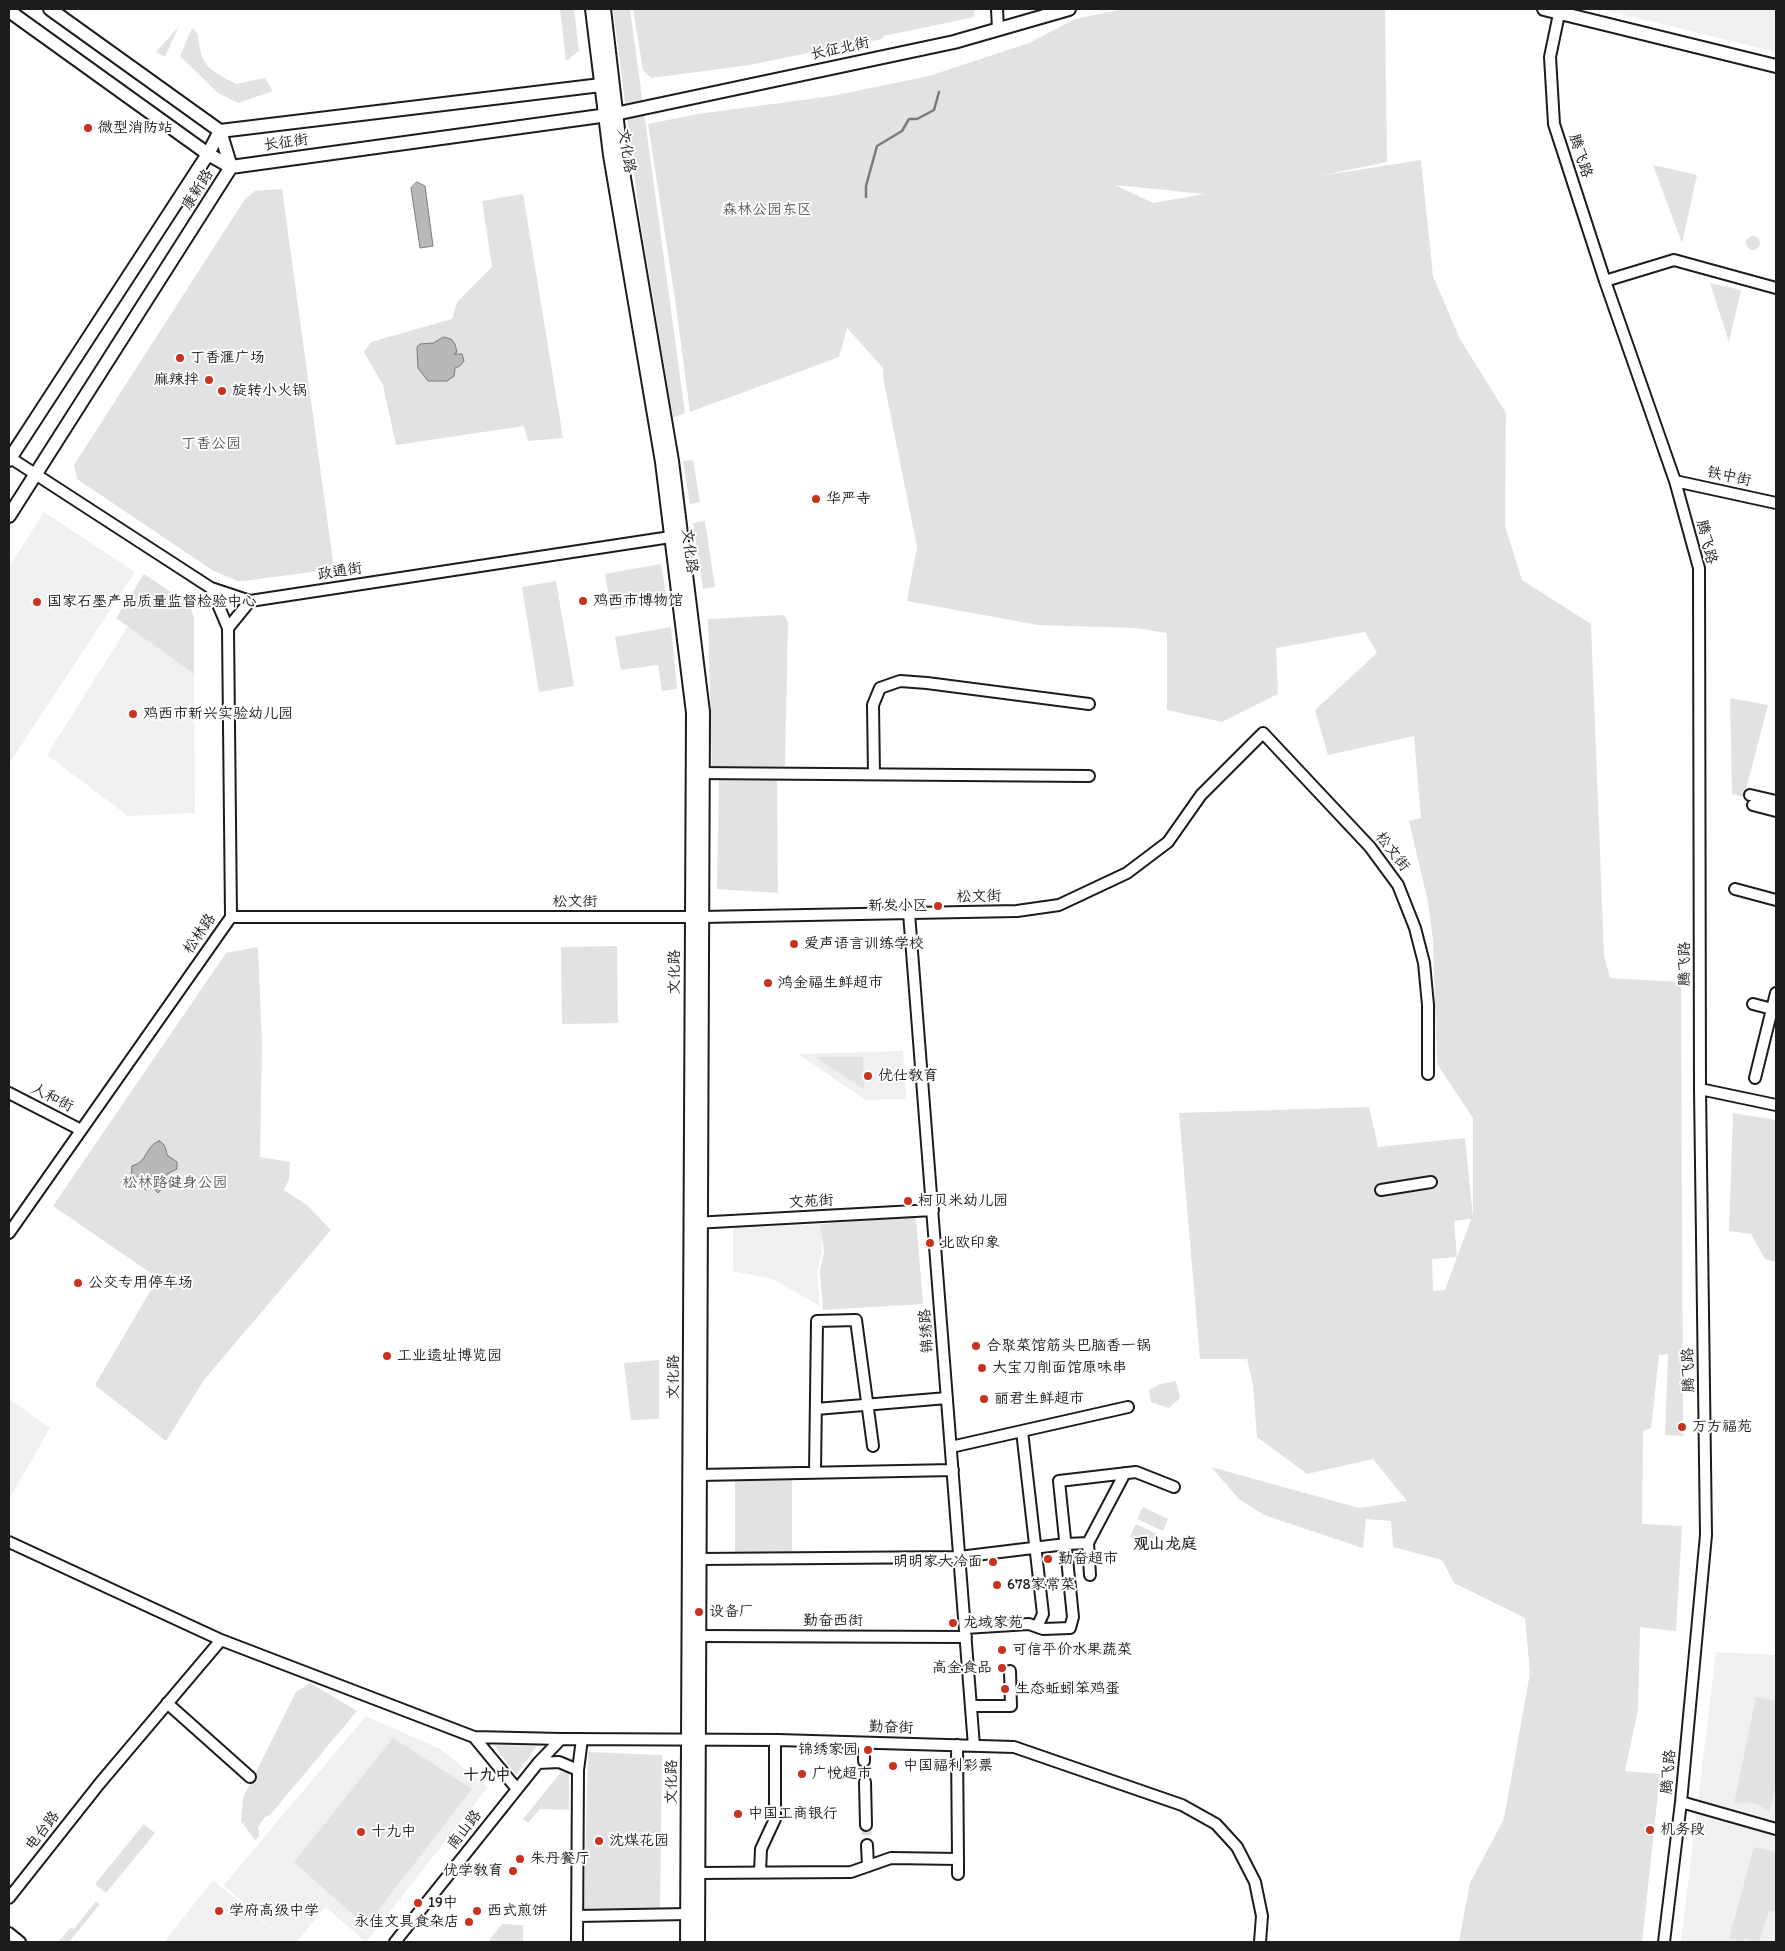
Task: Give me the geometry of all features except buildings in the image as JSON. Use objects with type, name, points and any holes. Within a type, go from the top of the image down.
[{"type":"main road","points":[[50,9],[220,131]]},
{"type":"main road","name":"文化路","points":[[592,9],[601,84],[623,172],[672,461],[676,536],[698,773],[694,1739],[698,1942]]},
{"type":"main road","name":"文化路","points":[[604,9],[610,114]]},
{"type":"main road","name":"长征北街","points":[[610,114],[944,44],[1069,9]]},
{"type":"main road","points":[[1544,9],[1560,11],[1776,66]]},
{"type":"main road","points":[[9,11],[208,154],[232,167]]},
{"type":"main road","name":"长征街","points":[[220,131],[601,84]]},
{"type":"main road","name":"长征街","points":[[232,167],[610,114]]},
{"type":"main road","name":"康新路","points":[[9,458],[208,154],[220,131]]},
{"type":"main road","name":"康新路","points":[[9,516],[232,167],[220,131]]},
{"type":"main road","name":"文化路","points":[[688,1942],[700,1559],[696,1222]]},
{"type":"street","points":[[997,9],[998,29]]},
{"type":"street","name":"腾飞路","points":[[1560,11],[1550,57],[1554,124],[1605,281],[1675,480],[1699,568],[1700,1089],[1706,1535],[1681,1802],[1664,1942]]},
{"type":"street","points":[[1605,281],[1674,260],[1776,288]]},
{"type":"street","name":"政通街","points":[[9,458],[211,588],[250,601],[676,536]]},
{"type":"street","name":"铁中街","points":[[1675,480],[1776,503]]},
{"type":"street","points":[[211,588],[228,628],[250,601]]},
{"type":"street","name":"松林路","points":[[9,1234],[231,917],[228,628]]},
{"type":"street","points":[[874,774],[873,705],[880,688],[900,681],[1089,704]]},
{"type":"street","name":"松文街","points":[[231,917],[697,917],[1016,911],[1060,905],[1127,873],[1168,842],[1201,795],[1263,733],[1370,846],[1398,885],[1416,928],[1424,963],[1428,1005],[1428,1074]]},
{"type":"street","points":[[698,773],[1089,776]]},
{"type":"street","points":[[1750,795],[1776,801]]},
{"type":"street","points":[[1753,805],[1776,811]]},
{"type":"street","points":[[1735,889],[1776,900]]},
{"type":"street","name":"锦绣路","points":[[909,913],[974,1746]]},
{"type":"street","points":[[1755,1078],[1774,1009],[1776,993]]},
{"type":"street","points":[[1754,1004],[1774,1009]]},
{"type":"street","points":[[1700,1089],[1776,1105]]},
{"type":"street","name":"人和街","points":[[9,1093],[81,1130]]},
{"type":"street","points":[[1381,1190],[1431,1182]]},
{"type":"street","name":"文苑街","points":[[696,1222],[932,1210]]},
{"type":"street","points":[[815,1472],[817,1321],[856,1320],[873,1446]]},
{"type":"street","points":[[816,1409],[947,1398]]},
{"type":"street","points":[[951,1448],[1128,1407]]},
{"type":"street","points":[[1022,1431],[1043,1614],[1037,1627]]},
{"type":"street","points":[[700,1475],[953,1470]]},
{"type":"street","points":[[1066,1544],[1059,1482],[1136,1472],[1174,1487]]},
{"type":"street","points":[[1090,1575],[1088,1543],[1125,1473]]},
{"type":"street","points":[[9,1542],[221,1640],[474,1737],[517,1789]]},
{"type":"street","points":[[700,1559],[959,1557],[1088,1543]]},
{"type":"street","name":"勤奋西街","points":[[699,1636],[965,1633],[1028,1624],[1043,1629],[1070,1628],[1073,1617],[1066,1544]]},
{"type":"street","name":"电台路","points":[[9,1898],[100,1783],[221,1640]]},
{"type":"street","points":[[971,1706],[1011,1706],[1010,1671]]},
{"type":"street","points":[[167,1703],[250,1776]]},
{"type":"street","name":"勤奋街","points":[[474,1737],[561,1740],[774,1740],[1014,1747],[1182,1805],[1216,1824],[1237,1847],[1255,1882],[1262,1916],[1260,1942]]},
{"type":"street","name":"南山路","points":[[395,1942],[538,1763],[561,1740]]},
{"type":"street","points":[[577,1942],[578,1770],[582,1740]]},
{"type":"street","points":[[760,1872],[761,1849],[775,1819],[774,1740]]},
{"type":"street","points":[[864,1742],[864,1761]]},
{"type":"street","points":[[957,1745],[958,1874]]},
{"type":"street","points":[[538,1763],[559,1762],[578,1770]]},
{"type":"street","points":[[865,1782],[866,1825]]},
{"type":"street","points":[[1681,1802],[1776,1829]]},
{"type":"street","points":[[867,1845],[868,1866]]},
{"type":"street","points":[[698,1873],[851,1872],[891,1858],[958,1859]]},
{"type":"street","points":[[577,1916],[688,1914]]},
{"type":"street","points":[[9,1933],[20,1942]]},
{"type":"shaded area","points":[[1600,9],[1776,9],[1776,52]]},
{"type":"shaded area","points":[[417,182],[425,186],[433,246],[420,248],[411,188]]},
{"type":"shaded area","points":[[444,337],[451,339],[455,344],[457,352],[454,354],[462,354],[464,361],[455,368],[454,376],[447,381],[428,381],[418,368],[417,347],[420,344],[433,343]]},
{"type":"shaded area","points":[[44,512],[135,572],[9,764],[9,567]]},
{"type":"shaded area","name":"鸡西市新兴实验幼儿园","points":[[128,626],[194,674],[195,813],[128,816],[47,755]]},
{"type":"shaded area","name":"优仕教育","points":[[903,1051],[906,1099],[866,1100],[798,1054]]},
{"type":"shaded area","points":[[159,1141],[165,1146],[167,1155],[177,1162],[177,1169],[167,1174],[165,1185],[158,1193],[152,1187],[147,1190],[131,1181],[132,1166],[141,1161],[151,1146]]},
{"type":"shaded area","points":[[821,1224],[822,1252],[817,1274],[820,1306],[772,1279],[733,1271],[733,1228]]},
{"type":"shaded area","points":[[9,1399],[50,1428],[9,1499]]},
{"type":"shaded area","points":[[1716,1652],[1776,1655],[1776,1942],[1681,1942]]},
{"type":"shaded area","name":"十九中","points":[[366,1716],[440,1749],[488,1787],[366,1942],[325,1907],[297,1942],[164,1942],[213,1880],[279,1935],[224,1885]]},
{"type":"green space","points":[[560,9],[574,9],[579,51],[566,61]]},
{"type":"green space","points":[[613,9],[630,9],[685,413],[673,418],[640,219]]},
{"type":"green space","points":[[633,9],[975,9],[974,17],[884,36],[883,39],[750,65],[651,78],[643,70]]},
{"type":"green space","name":"森林公园东区","points":[[1124,9],[1385,9],[1387,162],[1319,176],[1421,160],[1433,276],[1460,339],[1506,413],[1505,526],[1522,580],[1591,624],[1604,955],[1610,978],[1681,982],[1683,1436],[1665,1435],[1668,1354],[1659,1355],[1651,1428],[1643,1431],[1642,1524],[1682,1526],[1676,1631],[1640,1627],[1638,1710],[1625,1771],[1660,1774],[1642,1942],[1459,1942],[1470,1883],[1504,1819],[1530,1673],[1525,1618],[1454,1583],[1442,1560],[1393,1547],[1391,1521],[1366,1519],[1363,1548],[1264,1515],[1239,1499],[1211,1467],[1359,1508],[1407,1501],[1373,1459],[1307,1474],[1257,1437],[1253,1385],[1247,1359],[1200,1359],[1179,1113],[1369,1107],[1378,1147],[1465,1138],[1473,1217],[1473,1118],[1437,1064],[1433,940],[1428,902],[1409,821],[1421,818],[1414,736],[1328,755],[1315,710],[1377,653],[1365,632],[1276,648],[1278,694],[1222,722],[1167,710],[1167,633],[1136,628],[1038,625],[907,601],[917,547],[883,377],[883,368],[847,328],[839,357],[690,412],[648,124],[698,114],[832,96],[929,76],[1029,43],[1075,19]],"holes":[[[1115,185],[1204,194],[1153,203]],[[1471,1219],[1457,1257],[1454,1221]],[[1457,1257],[1445,1290],[1433,1291],[1432,1259]]]},
{"type":"green space","points":[[179,26],[165,57],[156,52]]},
{"type":"green space","points":[[192,28],[198,34],[204,61],[212,70],[236,84],[265,78],[273,91],[238,103],[218,93],[180,56]]},
{"type":"green space","points":[[1653,165],[1697,175],[1682,243]]},
{"type":"green space","name":"丁香公园","points":[[282,189],[334,569],[237,581],[212,570],[77,479],[74,465],[245,199],[255,191]]},
{"type":"green space","points":[[523,194],[563,438],[528,441],[524,426],[396,445],[383,385],[364,352],[371,342],[452,319],[457,302],[492,267],[482,201]]},
{"type":"green space","points":[[1753,236],[1758,238],[1760,243],[1758,248],[1753,250],[1748,248],[1746,243],[1748,238]]},
{"type":"green space","points":[[1710,283],[1741,290],[1729,342]]},
{"type":"green space","points":[[693,460],[700,502],[690,504],[683,461]]},
{"type":"green space","points":[[705,521],[715,587],[703,589],[693,523]]},
{"type":"green space","points":[[661,564],[667,600],[611,610],[605,574]]},
{"type":"green space","points":[[144,574],[189,604],[194,617],[194,674],[116,618]]},
{"type":"green space","points":[[556,581],[574,686],[539,692],[522,587]]},
{"type":"green space","points":[[784,615],[788,622],[785,766],[712,767],[708,619]]},
{"type":"green space","points":[[671,627],[677,689],[662,691],[658,665],[621,670],[615,637]]},
{"type":"green space","points":[[1730,698],[1768,705],[1744,797],[1732,794]]},
{"type":"green space","points":[[719,779],[777,780],[778,893],[717,889]]},
{"type":"green space","points":[[617,946],[618,1023],[562,1024],[561,947]]},
{"type":"green space","name":"松林路健身公园","points":[[258,947],[262,1043],[260,1157],[290,1162],[289,1179],[284,1190],[307,1205],[331,1230],[204,1380],[166,1441],[95,1385],[158,1278],[53,1206],[226,953]]},
{"type":"green space","points":[[815,1057],[863,1057],[864,1089]]},
{"type":"green space","points":[[1733,1113],[1776,1120],[1776,1262],[1765,1259],[1751,1234],[1729,1231]]},
{"type":"green space","points":[[916,1217],[923,1304],[823,1310],[820,1271],[824,1252],[820,1224]]},
{"type":"green space","points":[[659,1360],[659,1419],[631,1420],[624,1363]]},
{"type":"green space","points":[[1176,1381],[1180,1398],[1169,1408],[1151,1402],[1149,1390],[1160,1384]]},
{"type":"green space","points":[[735,1477],[792,1477],[792,1552],[735,1552]]},
{"type":"green space","points":[[1143,1507],[1168,1519],[1163,1531],[1137,1519]]},
{"type":"green space","points":[[1136,1524],[1159,1535],[1152,1548],[1130,1537]]},
{"type":"green space","points":[[310,1683],[357,1711],[270,1815],[265,1817],[258,1827],[259,1836],[255,1840],[241,1821],[243,1798],[296,1692]]},
{"type":"green space","points":[[1756,1697],[1776,1701],[1776,1786],[1769,1812],[1753,1803],[1734,1804]]},
{"type":"green space","points":[[393,1738],[472,1789],[366,1926],[294,1862]]},
{"type":"green space","points":[[494,1745],[537,1746],[516,1775]]},
{"type":"green space","points":[[588,1752],[662,1755],[660,1909],[584,1910]]},
{"type":"green space","points":[[561,1772],[569,1772],[569,1810],[540,1809],[528,1823],[523,1819]]},
{"type":"green space","points":[[144,1824],[155,1833],[106,1893],[95,1884]]},
{"type":"green space","points":[[1754,1847],[1776,1852],[1776,1912],[1769,1911],[1759,1942],[1744,1939],[1742,1942],[1729,1939]]},
{"type":"green space","points":[[96,1901],[100,1904],[69,1942],[59,1941],[71,1927],[74,1929]]},
{"type":"green space","points":[[502,1924],[523,1925],[523,1942],[488,1942]]},
{"type":"waterway","points":[[866,197],[866,186],[877,146],[902,131],[909,119],[917,119],[934,110],[939,92]]},
{"type":"tunnel","points":[[864,1761],[865,1782]]},
{"type":"tunnel","points":[[866,1825],[867,1845]]},
{"type":"place","name":"微型消防站","points":[[88,128]]},
{"type":"place","name":"丁香滙广场","points":[[180,358]]},
{"type":"place","name":"麻辣拌","points":[[209,380]]},
{"type":"place","name":"旋转小火锅","points":[[222,391]]},
{"type":"place","name":"华严寺","points":[[816,499]]},
{"type":"place","name":"鸡西市博物馆","points":[[583,601]]},
{"type":"place","name":"国家石墨产品质量监督检验中心","points":[[37,602]]},
{"type":"place","name":"鸡西市新兴实验幼儿园","points":[[133,714]]},
{"type":"place","name":"新发小区","points":[[938,906]]},
{"type":"place","name":"爱声语言训练学校","points":[[794,944]]},
{"type":"place","name":"鸿金福生鲜超市","points":[[768,983]]},
{"type":"place","name":"优仕教育","points":[[868,1076]]},
{"type":"place","name":"柯贝米幼儿园","points":[[908,1201]]},
{"type":"place","name":"北欧印象","points":[[930,1243]]},
{"type":"place","name":"公交专用停车场","points":[[78,1283]]},
{"type":"place","name":"合聚菜馆筋头巴脑香一锅","points":[[976,1346]]},
{"type":"place","name":"工业遗址博览园","points":[[387,1356]]},
{"type":"place","name":"大宝刀削面馆原味串","points":[[982,1368]]},
{"type":"place","name":"丽君生鲜超市","points":[[984,1399]]},
{"type":"place","name":"万方福苑","points":[[1682,1427]]},
{"type":"place","name":"勤奋超市","points":[[1048,1559]]},
{"type":"place","name":"明明家大冷面","points":[[993,1562]]},
{"type":"place","name":"678家常菜","points":[[997,1585]]},
{"type":"place","name":"设备厂","points":[[699,1612]]},
{"type":"place","name":"龙域家苑","points":[[953,1623]]},
{"type":"place","name":"可信平价水果蔬菜","points":[[1002,1650]]},
{"type":"place","name":"高金食品","points":[[1002,1668]]},
{"type":"place","name":"生态蚯蚓笨鸡蛋","points":[[1005,1689]]},
{"type":"place","name":"锦绣家园","points":[[868,1750]]},
{"type":"place","name":"中国福利彩票","points":[[893,1766]]},
{"type":"place","name":"广悦超市","points":[[802,1774]]},
{"type":"place","name":"中国工商银行","points":[[738,1814]]},
{"type":"place","name":"机务段","points":[[1650,1830]]},
{"type":"place","name":"十九中","points":[[361,1832]]},
{"type":"place","name":"沈煤花园","points":[[599,1841]]},
{"type":"place","name":"朱丹餐厅","points":[[520,1859]]},
{"type":"place","name":"优学教育","points":[[513,1871]]},
{"type":"place","name":"19中","points":[[418,1903]]},
{"type":"place","name":"学府高级中学","points":[[219,1911]]},
{"type":"place","name":"西式煎饼","points":[[477,1911]]},
{"type":"place","name":"永佳文具食杂店","points":[[469,1922]]},
{"type":"district","name":"观山龙庭","points":[[1165,1545]]},
{"type":"district","name":"十九中","points":[[487,1776]]}]
